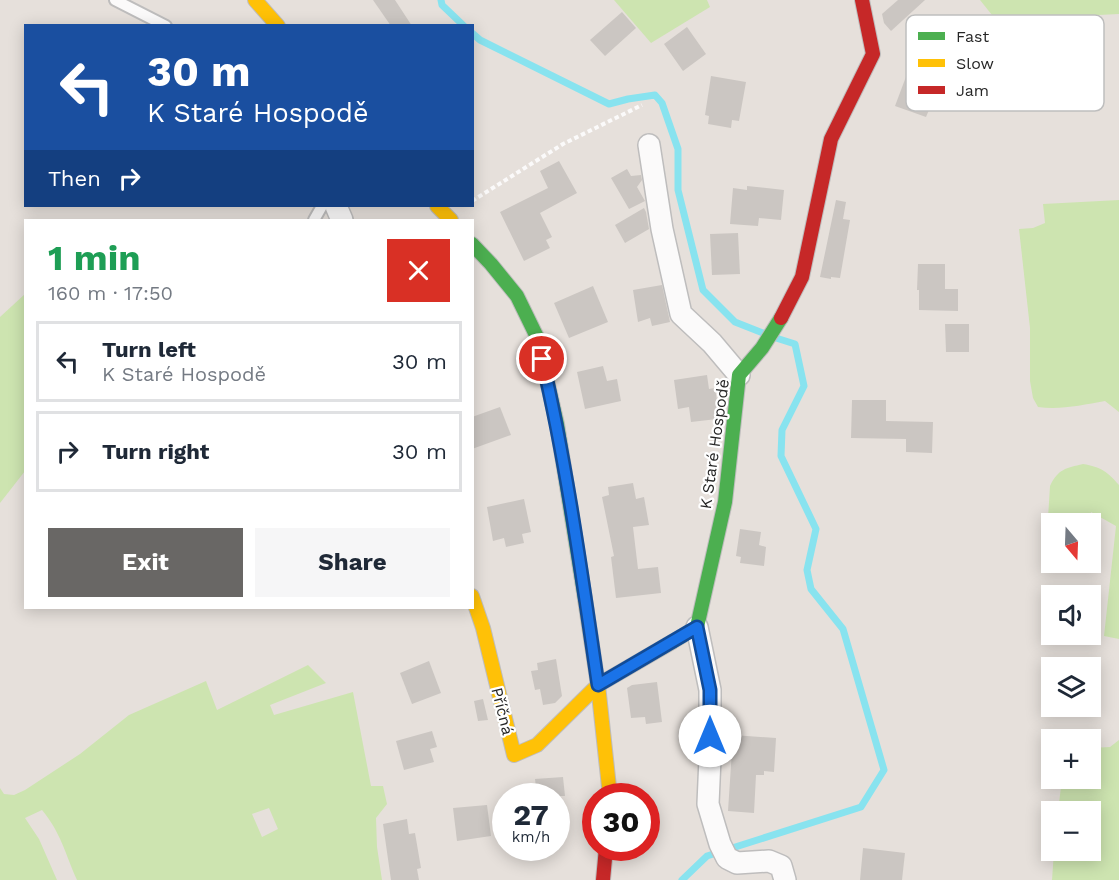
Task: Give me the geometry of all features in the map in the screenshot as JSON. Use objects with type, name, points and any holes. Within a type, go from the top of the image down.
[{"type":"street","points":[[255,0],[276,24]]},
{"type":"street","name":"K Staré Hospodě","points":[[697,627],[725,502],[739,375],[778,325],[801,277],[831,138],[873,54],[862,0]]},
{"type":"street","points":[[649,145],[662,229],[681,314],[712,343],[739,375]]},
{"type":"street","points":[[438,207],[450,219]]},
{"type":"street","points":[[474,246],[517,296],[537,337],[559,435],[598,685],[609,783]]},
{"type":"street","name":"Příčná","points":[[474,602],[483,628],[514,755],[537,745],[598,685]]},
{"type":"street","points":[[598,685],[697,627],[710,690],[708,804],[724,851],[737,863],[769,861],[781,866],[785,880]]},
{"type":"street","points":[[603,880],[605,861]]},
{"type":"lane","points":[[115,0],[162,24]]},
{"type":"path","points":[[474,200],[563,144],[642,105]]},
{"type":"green space","points":[[614,0],[707,0],[710,7],[651,43]]},
{"type":"green space","points":[[980,0],[1119,0],[1119,14],[992,15]]},
{"type":"green space","points":[[1119,200],[1119,412],[1105,401],[1063,407],[1038,407],[1033,398],[1030,381],[1030,328],[1019,229],[1033,228],[1045,223],[1043,204]]},
{"type":"green space","points":[[24,295],[24,472],[0,503],[0,317]]},
{"type":"green space","points":[[1083,464],[1095,467],[1104,471],[1119,485],[1119,639],[1104,636],[1116,526],[1101,518],[1101,513],[1048,513],[1050,486],[1056,476]]},
{"type":"green space","points":[[308,665],[326,683],[270,705],[274,715],[353,692],[371,786],[383,786],[387,804],[376,818],[382,880],[77,880],[58,835],[42,810],[25,818],[39,839],[57,880],[0,880],[0,788],[4,794],[14,795],[25,790],[80,754],[129,715],[206,681],[217,710]],"holes":[[[269,808],[278,829],[262,837],[252,814]]]},
{"type":"green space","points":[[1119,740],[1119,880],[1052,880],[1053,861],[1101,861],[1101,801],[1059,801],[1061,789],[1101,789],[1101,747],[1110,747]]},
{"type":"building","points":[[373,0],[395,0],[411,24],[390,24]]},
{"type":"building","points":[[898,0],[925,0],[891,31],[884,23],[882,14]]},
{"type":"building","points":[[622,12],[636,28],[605,56],[590,40]]},
{"type":"building","points":[[687,27],[706,54],[683,71],[664,44]]},
{"type":"building","points":[[711,76],[746,82],[739,121],[732,120],[731,128],[708,124],[709,116],[705,115]]},
{"type":"building","points":[[906,77],[906,110],[895,106]]},
{"type":"building","points":[[909,111],[929,111],[926,117]]},
{"type":"building","points":[[559,161],[577,193],[540,213],[552,237],[546,240],[550,248],[524,261],[500,212],[548,188],[540,171]]},
{"type":"building","points":[[627,169],[631,176],[641,175],[642,180],[637,187],[645,201],[629,209],[611,178]]},
{"type":"building","points":[[747,186],[784,190],[781,220],[759,218],[758,226],[730,224],[733,188],[747,190]]},
{"type":"building","points":[[836,200],[846,202],[843,219],[850,220],[840,278],[831,277],[831,279],[820,277]]},
{"type":"building","points":[[644,208],[649,229],[625,243],[615,225]]},
{"type":"building","points":[[738,233],[740,274],[712,275],[710,234]]},
{"type":"building","points":[[918,264],[945,264],[945,289],[958,289],[958,311],[919,310]]},
{"type":"building","points":[[662,285],[670,322],[652,326],[650,318],[638,322],[633,290]]},
{"type":"building","points":[[593,286],[608,322],[569,338],[554,303]]},
{"type":"building","points":[[945,324],[969,324],[969,352],[946,352]]},
{"type":"building","points":[[603,366],[607,381],[617,379],[621,401],[585,409],[577,372]]},
{"type":"building","points":[[707,375],[709,389],[715,388],[717,419],[691,422],[689,407],[678,409],[674,380]]},
{"type":"building","points":[[852,400],[886,400],[886,421],[933,422],[932,453],[906,452],[906,439],[851,438]]},
{"type":"building","points":[[500,407],[511,435],[474,448],[474,416]]},
{"type":"building","points":[[633,483],[636,499],[644,497],[649,525],[633,527],[638,569],[658,567],[661,593],[616,598],[611,557],[614,556],[602,497],[609,495],[608,487]]},
{"type":"building","points":[[524,499],[531,532],[522,534],[524,543],[506,547],[504,538],[493,541],[487,507]]},
{"type":"building","points":[[740,529],[761,532],[759,545],[766,547],[764,566],[740,563],[741,557],[736,556]]},
{"type":"building","points":[[556,659],[562,696],[555,703],[543,705],[540,689],[535,690],[531,671],[538,670],[537,663]]},
{"type":"building","points":[[429,661],[441,693],[412,704],[400,673]]},
{"type":"building","points":[[657,682],[662,722],[646,724],[645,717],[631,718],[627,688],[632,685]]},
{"type":"building","points":[[483,699],[488,720],[478,721],[474,701]]},
{"type":"building","points":[[432,731],[437,747],[430,749],[434,762],[404,770],[396,741]]},
{"type":"building","points":[[733,735],[776,738],[774,772],[764,771],[764,775],[756,775],[754,813],[728,811]]},
{"type":"building","points":[[563,777],[564,783],[535,783],[535,779]]},
{"type":"building","points":[[487,805],[491,836],[457,841],[453,808]]},
{"type":"building","points":[[407,819],[409,834],[415,833],[421,868],[417,869],[419,880],[391,880],[383,824]]},
{"type":"building","points":[[863,848],[905,853],[902,880],[860,880]]},
{"type":"waterway","points":[[441,0],[442,5],[462,24]]},
{"type":"waterway","points":[[474,35],[480,40],[609,104],[655,95],[662,103],[678,149],[678,190],[703,290],[735,322],[763,333]]},
{"type":"waterway","points":[[682,880],[707,856],[861,807],[884,770],[843,629],[811,589],[807,570],[816,529],[781,456],[782,430],[804,386],[795,344],[776,338]]},
{"type":"traffic: fast","points":[[474,246],[517,296],[537,337],[557,424],[585,599]]},
{"type":"traffic: fast","points":[[672,642],[697,627],[725,502],[739,375],[762,348],[781,318]]},
{"type":"traffic: slow","points":[[255,0],[276,24]]},
{"type":"traffic: slow","points":[[438,207],[450,219]]},
{"type":"traffic: slow","points":[[585,599],[598,685],[609,783]]},
{"type":"traffic: slow","points":[[474,602],[483,628],[514,755],[537,745],[598,685],[672,642]]},
{"type":"traffic: jam","points":[[781,318],[802,277],[831,139],[873,54],[862,0]]},
{"type":"traffic: jam","points":[[603,880],[605,861]]},
{"type":"route","points":[[542,359],[557,424],[598,685],[697,627],[710,690],[710,736]]}]
